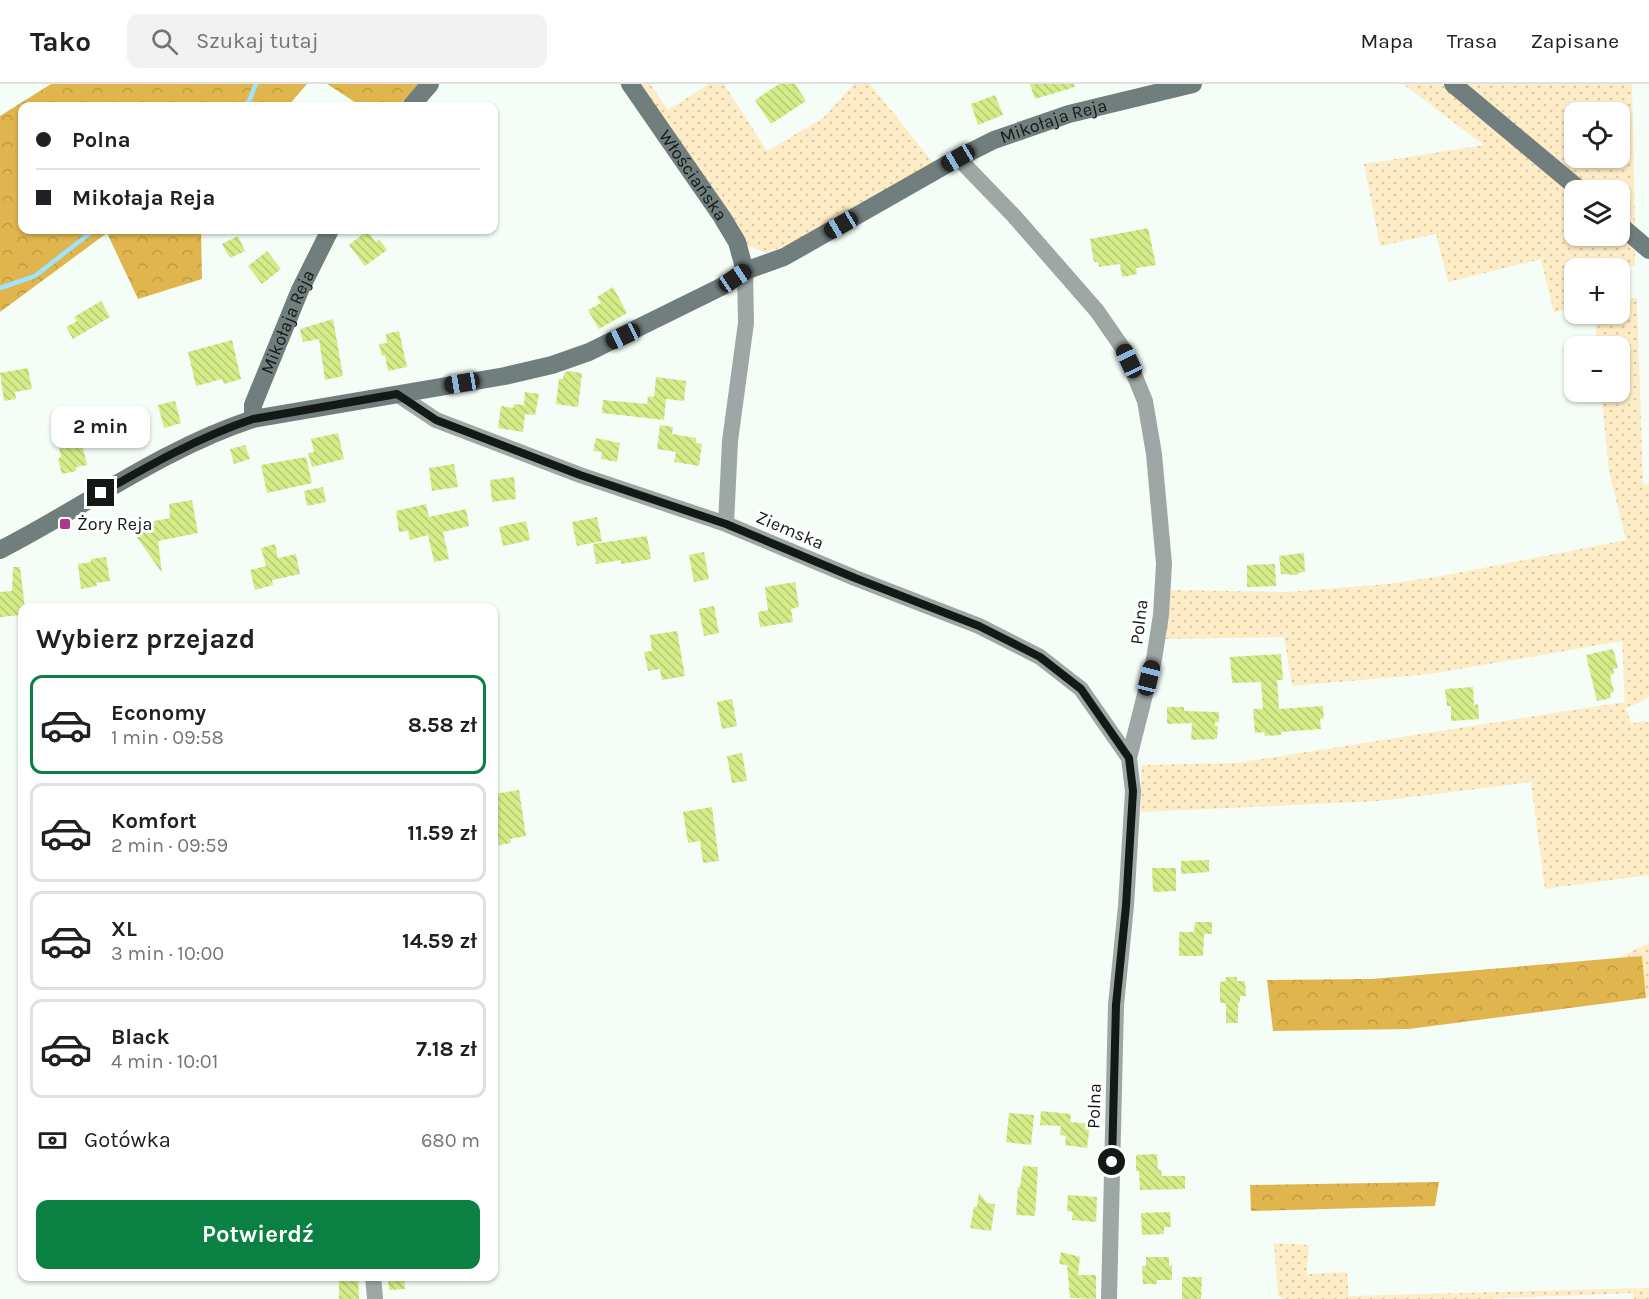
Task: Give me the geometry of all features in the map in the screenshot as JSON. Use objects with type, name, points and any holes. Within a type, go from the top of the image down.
[{"type":"street","points":[[414,102],[430,84]]},
{"type":"street","name":"Włościańska","points":[[630,84],[722,217],[737,242],[745,271]]},
{"type":"street","name":"Mikołaja Reja","points":[[0,550],[158,460],[196,441],[253,419],[505,376],[552,365],[589,352],[715,290],[745,271],[784,257],[994,140],[1049,120],[1165,89],[1193,84]]},
{"type":"street","points":[[1453,84],[1568,180]]},
{"type":"street","name":"Polna","points":[[958,158],[1014,216],[1097,310],[1124,350],[1145,401],[1154,454],[1164,564],[1161,615],[1154,658],[1129,758],[1133,791],[1126,906],[1116,1005],[1109,1299]]},
{"type":"street","name":"Mikołaja Reja","points":[[253,419],[253,405],[300,290],[328,234]]},
{"type":"street","points":[[1630,234],[1649,250]]},
{"type":"street","points":[[726,524],[730,441],[746,323],[745,271]]},
{"type":"street","name":"Ziemska","points":[[397,394],[436,420],[580,475],[726,524],[855,578],[979,626],[1040,657],[1081,689],[1129,758]]},
{"type":"street","points":[[373,1281],[375,1299]]},
{"type":"shaded area","points":[[634,84],[650,84],[668,110],[709,84],[724,84],[767,151],[823,118],[854,84],[870,84],[934,164],[793,243],[766,253],[747,245]]},
{"type":"shaded area","points":[[1403,84],[1441,84],[1564,183],[1564,246],[1630,246],[1630,239],[1635,241],[1635,266],[1630,267],[1630,258],[1564,258],[1564,310],[1554,313],[1541,259],[1448,282],[1436,234],[1380,246],[1364,164],[1484,145]]},
{"type":"shaded area","points":[[1465,84],[1632,84],[1635,225],[1630,221],[1630,180],[1581,180],[1566,168],[1630,168],[1630,102],[1564,102],[1564,166]]},
{"type":"shaded area","points":[[1630,298],[1637,298],[1643,484],[1649,485],[1649,696],[1626,708],[1631,724],[1643,721],[1649,723],[1649,875],[1545,889],[1531,782],[1380,801],[1141,812],[1141,765],[1236,763],[1625,702],[1622,641],[1431,674],[1292,686],[1284,637],[1164,639],[1167,590],[1287,592],[1388,584],[1442,576],[1626,540],[1609,471],[1602,402],[1630,402],[1630,336],[1596,336],[1596,324],[1630,324]]},
{"type":"shaded area","points":[[1649,943],[1649,997],[1646,998],[1642,956],[1615,959]]},
{"type":"shaded area","points":[[1274,1243],[1309,1245],[1307,1274],[1347,1272],[1349,1296],[1649,1288],[1649,1299],[1634,1299],[1633,1293],[1483,1299],[1284,1299],[1278,1296]]},
{"type":"green space","points":[[51,84],[307,84],[291,102],[22,102]]},
{"type":"green space","points":[[327,84],[419,84],[402,102],[355,102]]},
{"type":"green space","points":[[18,105],[18,234],[106,234],[0,312],[0,116]]},
{"type":"green space","points":[[107,234],[201,234],[202,279],[138,299]]},
{"type":"green space","points":[[1642,956],[1646,998],[1409,1029],[1273,1031],[1267,980],[1372,979]]},
{"type":"green space","points":[[1439,1182],[1435,1206],[1251,1211],[1250,1185]]},
{"type":"building","points":[[779,84],[795,84],[806,101],[771,124],[755,100]]},
{"type":"building","points":[[1030,84],[1074,84],[1075,87],[1035,99]]},
{"type":"building","points":[[995,95],[1003,115],[978,125],[971,104]]},
{"type":"building","points":[[1148,228],[1156,265],[1136,268],[1137,274],[1122,277],[1120,264],[1099,267],[1098,262],[1094,262],[1090,239]]},
{"type":"building","points":[[363,234],[369,234],[376,242],[379,239],[387,250],[365,266],[349,245]]},
{"type":"building","points":[[238,236],[245,251],[230,258],[222,244]]},
{"type":"building","points":[[267,251],[281,269],[262,284],[248,266]]},
{"type":"building","points":[[613,287],[627,313],[599,329],[588,310],[601,303],[597,297]]},
{"type":"building","points":[[101,301],[110,317],[73,339],[66,327],[77,321],[74,317]]},
{"type":"building","points":[[333,319],[343,376],[325,380],[319,339],[303,342],[300,329]]},
{"type":"building","points":[[399,331],[407,367],[388,371],[385,355],[382,356],[379,344],[387,343],[386,334]]},
{"type":"building","points":[[232,340],[241,379],[224,384],[222,379],[196,386],[188,352]]},
{"type":"building","points":[[28,368],[32,389],[15,392],[16,399],[4,401],[0,373]]},
{"type":"building","points":[[568,371],[582,373],[578,407],[556,404],[559,379],[563,379],[564,373]]},
{"type":"building","points":[[656,377],[686,381],[684,401],[666,399],[664,420],[602,413],[603,400],[647,404],[648,396],[654,397]]},
{"type":"building","points":[[525,392],[539,394],[535,415],[525,414],[523,432],[498,428],[501,406],[513,408],[514,404],[524,405]]},
{"type":"building","points":[[175,401],[181,423],[164,428],[158,405]]},
{"type":"building","points":[[77,422],[87,465],[76,467],[76,471],[62,474],[58,459],[61,457],[58,441],[66,439],[63,425]]},
{"type":"building","points":[[660,425],[673,427],[672,434],[696,438],[696,443],[702,444],[699,466],[674,462],[676,452],[657,449]]},
{"type":"building","points":[[338,433],[344,459],[312,467],[308,453],[314,452],[311,439]]},
{"type":"building","points":[[596,438],[620,443],[617,462],[601,459],[602,452],[593,451]]},
{"type":"building","points":[[245,445],[250,459],[234,464],[230,449]]},
{"type":"building","points":[[306,457],[312,483],[267,493],[261,465]]},
{"type":"building","points":[[454,464],[458,487],[432,491],[429,468]]},
{"type":"building","points":[[514,477],[516,499],[492,502],[490,480]]},
{"type":"building","points":[[323,487],[326,502],[307,506],[304,491]]},
{"type":"building","points":[[192,500],[198,533],[158,541],[162,573],[129,526],[170,518],[169,504]]},
{"type":"building","points":[[426,504],[429,517],[466,509],[469,526],[443,532],[449,559],[434,562],[428,535],[410,540],[408,531],[399,532],[396,511]]},
{"type":"building","points":[[597,517],[602,541],[577,546],[572,522]]},
{"type":"building","points":[[526,521],[530,540],[503,546],[499,527]]},
{"type":"building","points":[[647,536],[651,559],[621,564],[621,560],[596,564],[593,544]]},
{"type":"building","points":[[275,544],[278,558],[296,554],[300,574],[272,580],[273,585],[255,590],[250,570],[266,566],[261,548]]},
{"type":"building","points":[[704,552],[709,579],[694,582],[689,555]]},
{"type":"building","points":[[1304,553],[1305,572],[1298,573],[1298,575],[1281,574],[1279,556]]},
{"type":"building","points":[[106,557],[110,581],[81,589],[78,564]]},
{"type":"building","points":[[1275,564],[1276,586],[1247,587],[1247,565]]},
{"type":"building","points":[[13,567],[20,567],[24,603],[18,603],[18,615],[0,617],[0,592],[12,591]]},
{"type":"building","points":[[795,582],[799,607],[791,609],[793,622],[760,627],[758,612],[768,610],[765,587]]},
{"type":"building","points":[[714,606],[719,633],[704,636],[699,609]]},
{"type":"building","points":[[677,631],[685,676],[662,680],[660,669],[648,671],[644,652],[652,651],[650,635]]},
{"type":"building","points":[[1613,649],[1618,668],[1613,669],[1614,674],[1610,675],[1614,692],[1610,693],[1611,698],[1597,701],[1586,655]]},
{"type":"building","points":[[1281,654],[1283,680],[1277,680],[1279,709],[1323,706],[1324,718],[1320,719],[1321,729],[1281,732],[1281,735],[1265,736],[1264,732],[1255,733],[1253,709],[1263,709],[1261,682],[1232,683],[1230,657]]},
{"type":"building","points":[[1473,687],[1474,705],[1478,704],[1479,719],[1451,721],[1451,706],[1447,706],[1445,689]]},
{"type":"building","points":[[732,699],[737,726],[722,729],[717,702]]},
{"type":"building","points":[[1167,707],[1184,707],[1184,711],[1219,712],[1219,722],[1215,722],[1215,726],[1218,726],[1217,739],[1191,740],[1192,723],[1167,724]]},
{"type":"building","points":[[742,753],[747,781],[732,783],[727,756]]},
{"type":"building","points":[[519,790],[526,836],[510,839],[511,843],[499,845],[498,840],[498,793]]},
{"type":"building","points":[[712,807],[719,861],[703,863],[700,841],[688,843],[683,812]]},
{"type":"building","points":[[1209,860],[1209,872],[1181,874],[1181,861]]},
{"type":"building","points":[[1152,868],[1176,868],[1176,891],[1153,892]]},
{"type":"building","points":[[1195,922],[1212,922],[1212,934],[1204,934],[1203,956],[1179,956],[1179,932],[1194,932]]},
{"type":"building","points":[[1226,977],[1237,977],[1237,981],[1245,981],[1246,996],[1240,996],[1238,1023],[1226,1023],[1226,1003],[1220,1003],[1220,982],[1226,981]]},
{"type":"building","points":[[1041,1111],[1071,1114],[1070,1122],[1090,1124],[1087,1148],[1065,1145],[1066,1136],[1060,1135],[1061,1126],[1040,1125]]},
{"type":"building","points":[[1009,1113],[1034,1115],[1031,1145],[1006,1142]]},
{"type":"building","points":[[1157,1154],[1158,1170],[1161,1170],[1162,1176],[1185,1176],[1185,1189],[1140,1190],[1139,1171],[1136,1171],[1136,1155]]},
{"type":"building","points":[[1023,1166],[1038,1167],[1035,1216],[1016,1215],[1018,1187],[1020,1187]]},
{"type":"building","points":[[979,1193],[987,1203],[995,1204],[991,1231],[970,1228]]},
{"type":"building","points":[[1068,1195],[1097,1197],[1096,1222],[1072,1220],[1073,1212],[1067,1211]]},
{"type":"building","points":[[1170,1212],[1171,1227],[1164,1227],[1164,1234],[1142,1235],[1141,1213]]},
{"type":"building","points":[[1061,1252],[1080,1257],[1078,1275],[1096,1275],[1096,1299],[1070,1298],[1067,1265],[1059,1264]]},
{"type":"building","points":[[1146,1257],[1169,1257],[1169,1266],[1172,1265],[1172,1280],[1157,1280],[1157,1284],[1143,1284],[1142,1266],[1146,1266]]},
{"type":"building","points":[[1182,1277],[1202,1277],[1201,1299],[1182,1299]]},
{"type":"building","points":[[339,1281],[358,1281],[359,1299],[339,1299]]},
{"type":"building","points":[[388,1281],[404,1281],[405,1289],[389,1290]]},
{"type":"waterway","points":[[248,102],[256,84]]},
{"type":"waterway","points":[[0,288],[35,276],[89,234]]},
{"type":"place","name":"Żory Reja","points":[[65,524]]},
{"type":"route","points":[[101,493],[177,450],[234,425],[253,419],[397,394],[436,420],[580,475],[726,524],[855,578],[979,626],[1040,657],[1081,689],[1129,758],[1133,791],[1126,906],[1116,1005],[1112,1162]]}]
